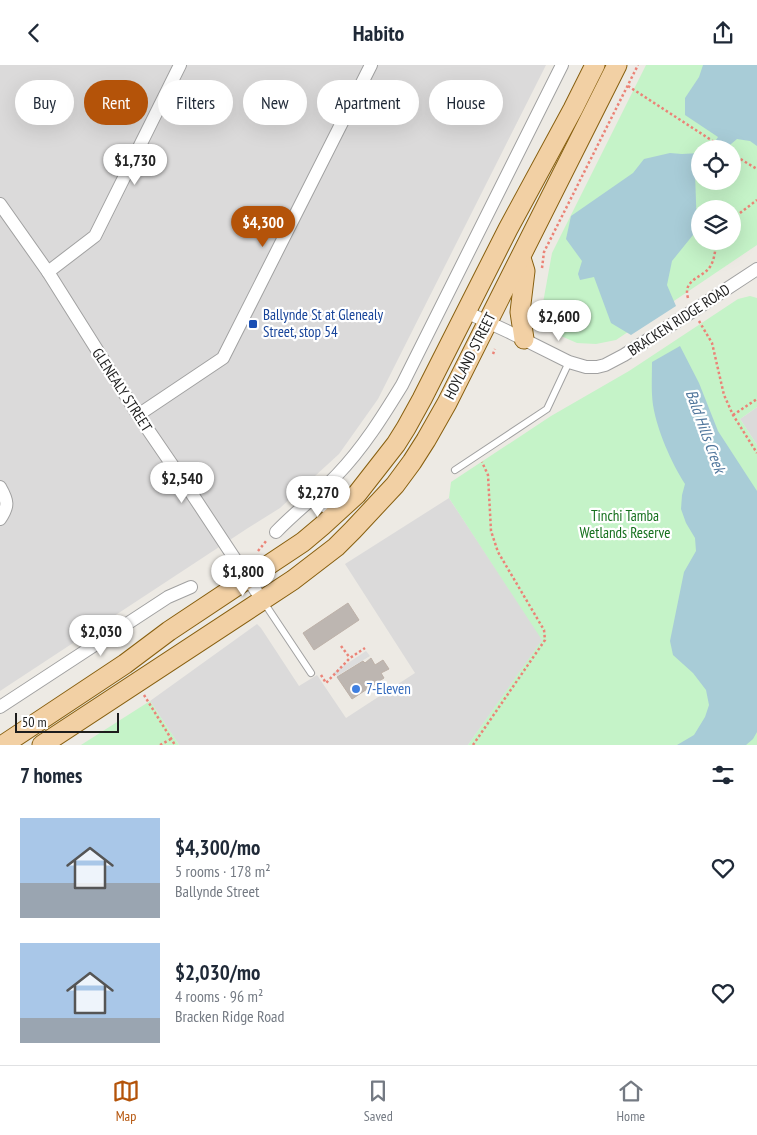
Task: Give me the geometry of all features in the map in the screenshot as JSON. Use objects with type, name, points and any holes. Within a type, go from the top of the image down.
[{"type":"main road","name":"HOYLAND STREET","points":[[248,579],[303,541],[339,512],[370,478],[396,444],[422,399],[508,229],[595,65]]},
{"type":"main road","name":"HOYLAND STREET","points":[[262,600],[293,580],[336,547],[395,485],[412,462],[447,403],[617,65]]},
{"type":"main road","points":[[521,258],[525,271],[520,312],[524,339]]},
{"type":"main road","points":[[4,741],[125,664],[169,631],[248,579]]},
{"type":"main road","points":[[42,745],[262,600]]},
{"type":"street","points":[[48,272],[95,236],[180,65]]},
{"type":"street","points":[[138,415],[223,358],[371,65]]},
{"type":"street","points":[[272,536],[337,475],[353,457],[402,385],[562,65]]},
{"type":"street","name":"GLENEALY STREET","points":[[0,204],[48,272],[138,415],[262,600]]},
{"type":"street","name":"BRACKEN RIDGE ROAD","points":[[466,312],[569,362],[586,367],[597,367],[606,365],[624,355],[757,269]]},
{"type":"street","points":[[0,487],[6,499],[6,510],[0,519]]},
{"type":"street","points":[[314,497],[324,506],[339,512]]},
{"type":"street","points":[[0,707],[168,597],[191,587]]},
{"type":"lane","points":[[454,470],[547,409],[569,362]]},
{"type":"lane","points":[[262,600],[314,672]]},
{"type":"path","points":[[541,271],[544,252],[638,65]]},
{"type":"path","points":[[628,86],[711,140]]},
{"type":"path","points":[[741,159],[757,169]]},
{"type":"path","points":[[741,212],[757,200]]},
{"type":"path","points":[[689,300],[687,295],[690,282],[709,268],[715,250]]},
{"type":"path","points":[[697,318],[712,343],[724,395],[733,415],[757,453]]},
{"type":"path","points":[[494,354],[495,349]]},
{"type":"path","points":[[733,415],[757,399]]},
{"type":"path","points":[[473,745],[545,640],[544,630],[498,552],[491,531],[488,475],[478,454]]},
{"type":"path","points":[[256,555],[272,536]]},
{"type":"path","points":[[341,646],[350,658]]},
{"type":"path","points":[[314,672],[326,683],[350,658],[365,648]]},
{"type":"path","points":[[142,693],[175,745]]},
{"type":"path","points":[[160,745],[171,739]]},
{"type":"shaded area","points":[[0,65],[546,65],[378,399],[339,454],[280,508],[0,691]]},
{"type":"shaded area","points":[[757,407],[757,445],[740,419]]},
{"type":"shaded area","points":[[449,498],[543,640],[468,745],[179,745],[150,701],[257,624],[299,686],[317,675],[346,718],[415,673],[345,564]]},
{"type":"shaded area","points":[[366,651],[370,656],[337,676],[333,673]]},
{"type":"green space","points":[[646,65],[757,65],[757,245],[616,340],[596,344],[577,343],[561,336],[546,325],[541,314],[552,253]]},
{"type":"green space","name":"Tinchi Tamba Wetlands Reserve","points":[[750,296],[757,298],[757,407],[740,419],[757,445],[757,745],[468,745],[542,640],[449,498],[451,482],[551,416],[629,371],[738,299]]},
{"type":"green space","points":[[150,701],[179,745],[81,745]]},
{"type":"water","points":[[703,65],[757,65],[757,146],[750,141],[737,139],[716,140],[718,137],[685,115],[685,98],[699,77]]},
{"type":"water","points":[[670,153],[691,154],[691,190],[696,190],[696,200],[691,200],[691,237],[672,261],[667,285],[676,306],[631,335],[611,323],[594,277],[580,280],[578,274],[582,261],[566,239],[571,216],[633,173],[644,159]]},
{"type":"water","name":"Bald Hills Creek","points":[[680,346],[699,383],[718,431],[757,491],[757,732],[746,745],[677,745],[694,735],[705,717],[709,705],[706,690],[693,673],[673,655],[670,641],[684,572],[696,551],[695,538],[686,523],[681,509],[685,484],[665,446],[655,415],[652,394],[652,362]]},
{"type":"building","points":[[348,603],[359,620],[314,650],[303,633]]},
{"type":"building","name":"7-Eleven","points":[[371,658],[375,665],[383,660],[389,669],[381,673],[384,678],[352,699],[337,677]]},
{"type":"place","name":"Ballynde St at Glenealy Street, stop 54","points":[[253,324]]},
{"type":"place","name":"7-Eleven","points":[[356,689]]}]
